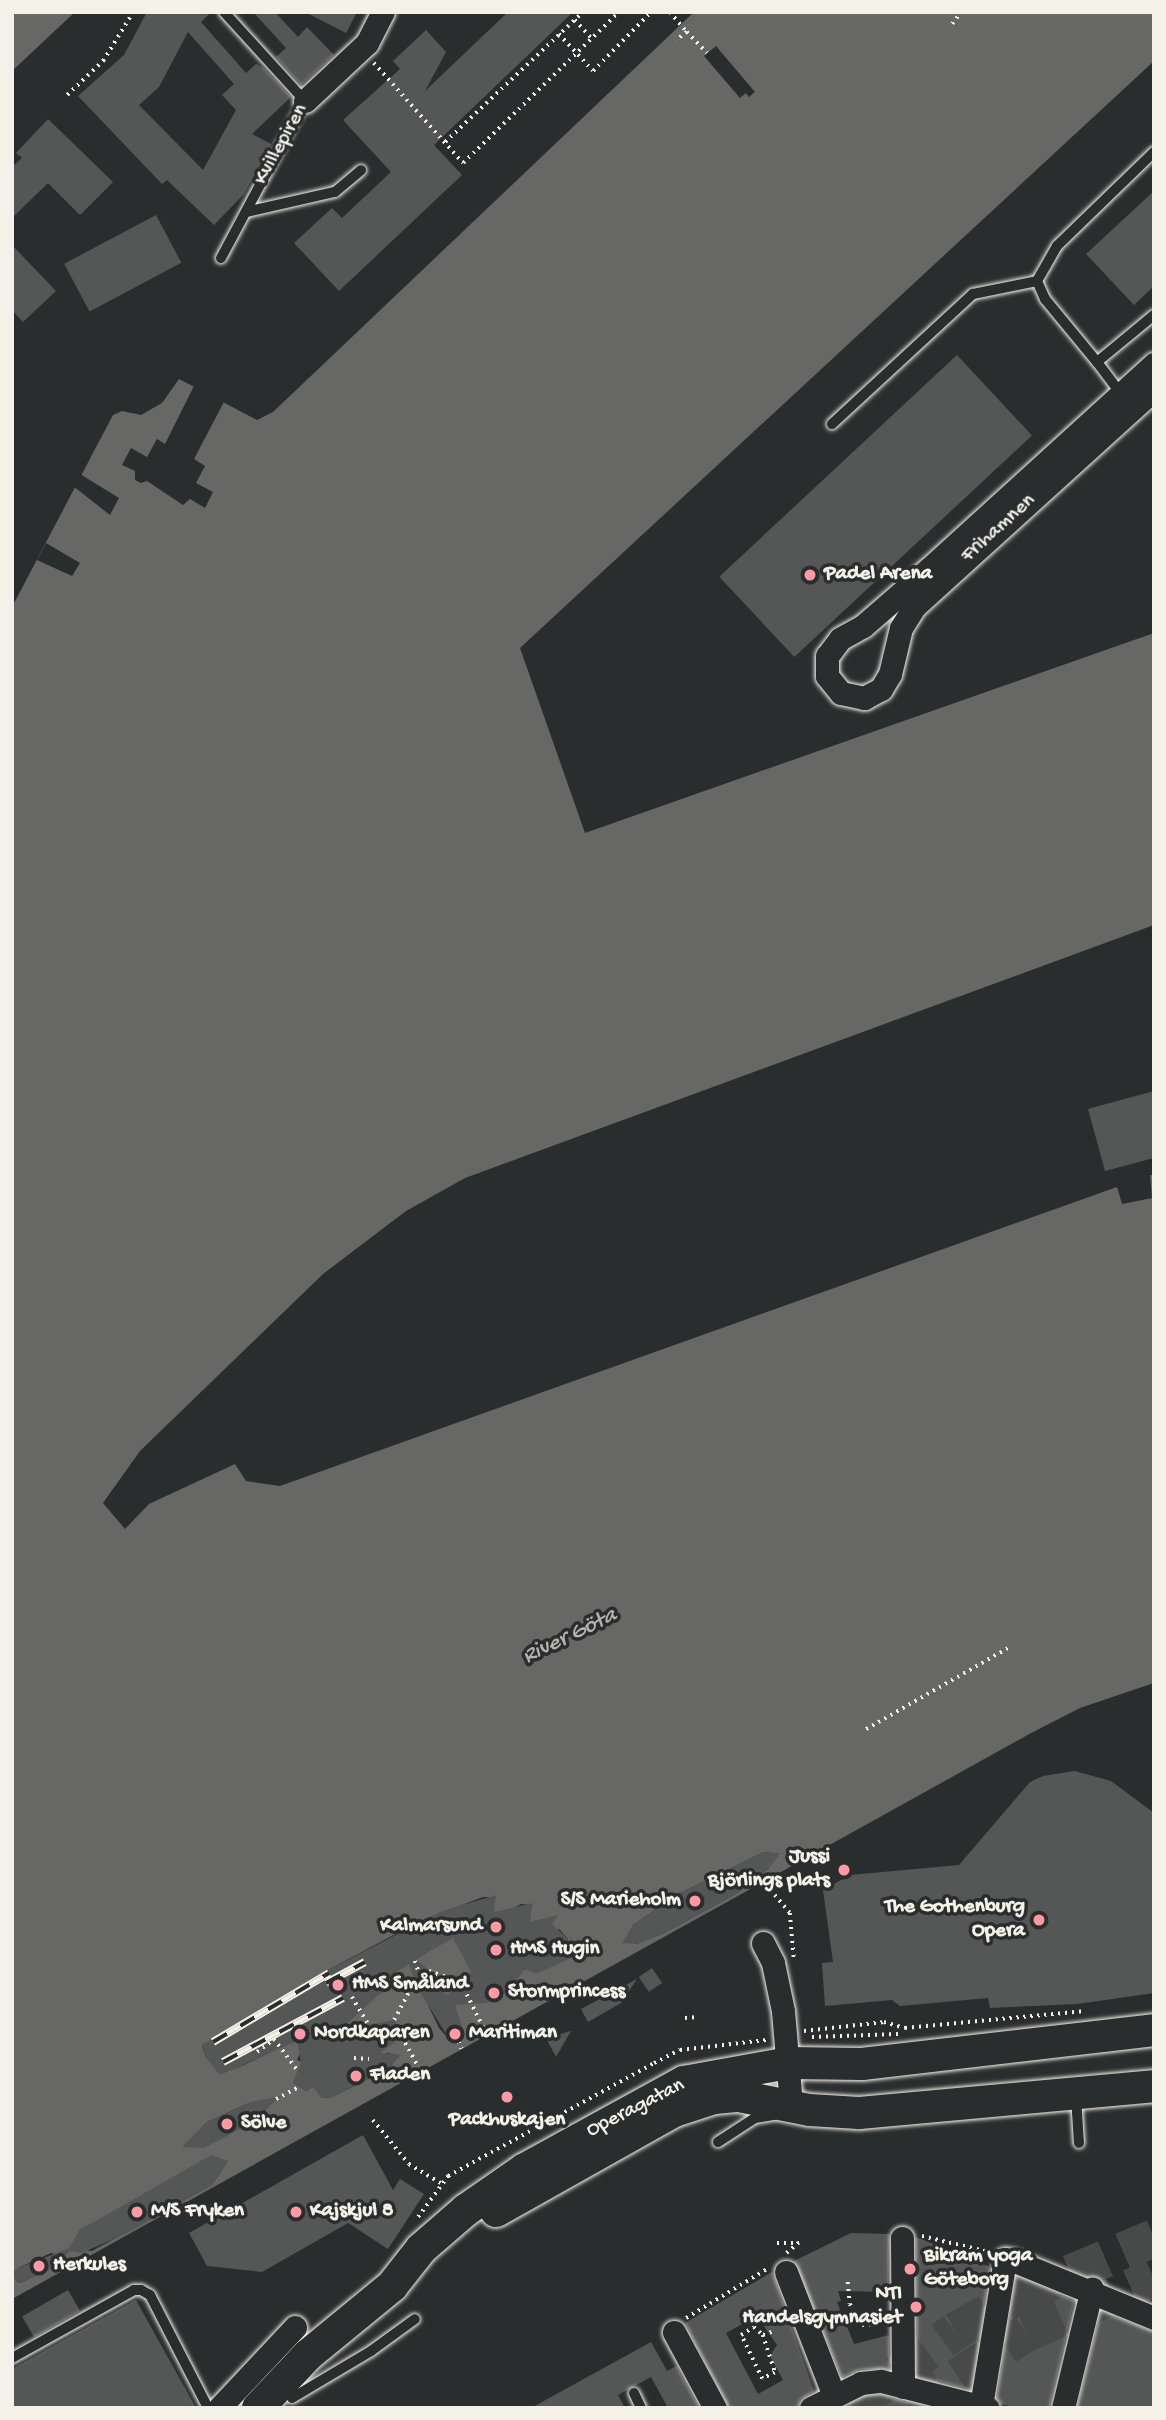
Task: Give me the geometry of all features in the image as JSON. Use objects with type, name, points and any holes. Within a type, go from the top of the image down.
[{"type":"street","name":"Kvillepiren","points":[[305,101],[367,43],[383,12]]},
{"type":"street","name":"Frihamnen","points":[[1154,365],[1127,401],[915,606],[901,628],[890,674],[881,689],[864,698],[841,693],[827,677],[827,656],[840,639],[863,626],[1127,401],[1154,389]]},
{"type":"street","points":[[763,1943],[773,1963],[800,2108]]},
{"type":"street","name":"Operagatan","points":[[258,2408],[284,2377],[392,2286],[445,2227],[507,2181],[684,2082],[788,2050],[862,2064],[1154,2030]]},
{"type":"street","name":"Operagatan","points":[[287,2403],[338,2353],[392,2310],[453,2242],[508,2204],[697,2101],[739,2096],[800,2108],[859,2113],[1154,2086]]},
{"type":"street","points":[[902,2238],[903,2387]]},
{"type":"street","points":[[811,2408],[861,2383],[881,2381],[985,2407],[1008,2260],[1090,2297],[1154,2318]]},
{"type":"street","points":[[779,2269],[834,2396]]},
{"type":"street","points":[[1063,2408],[1090,2297]]},
{"type":"street","points":[[219,2408],[295,2327]]},
{"type":"street","points":[[674,2332],[715,2408]]},
{"type":"lane","points":[[224,12],[305,101]]},
{"type":"lane","name":"Kvillepiren","points":[[221,258],[305,101]]},
{"type":"lane","points":[[832,424],[973,294],[1037,281],[1057,246],[1154,152]]},
{"type":"lane","points":[[246,212],[335,192],[361,170]]},
{"type":"lane","points":[[1037,281],[1045,299],[1127,401]]},
{"type":"lane","points":[[1097,362],[1154,315]]},
{"type":"lane","points":[[1076,2092],[1079,2143]]},
{"type":"lane","points":[[718,2142],[755,2118],[800,2108]]},
{"type":"lane","points":[[12,2358],[134,2290],[150,2295],[208,2408]]},
{"type":"lane","points":[[287,2403],[372,2351],[415,2319]]},
{"type":"lane","points":[[634,2393],[642,2408]]},
{"type":"path","points":[[68,95],[103,61],[133,12]]},
{"type":"path","points":[[445,142],[583,12]]},
{"type":"path","points":[[379,53],[374,63],[463,163],[619,12]]},
{"type":"path","points":[[559,34],[593,71],[651,12]]},
{"type":"path","points":[[670,12],[707,53]]},
{"type":"path","points":[[951,24],[961,12]]},
{"type":"path","points":[[575,20],[593,39]]},
{"type":"path","points":[[676,41],[687,32]]},
{"type":"path","points":[[866,1729],[1010,1647]]},
{"type":"path","points":[[415,1961],[422,1979]]},
{"type":"path","points":[[394,2020],[415,1980],[422,1979],[429,1971],[461,1982],[465,1995],[487,2035]]},
{"type":"path","points":[[352,1997],[372,2030]]},
{"type":"path","points":[[788,2050],[802,2031],[884,2022],[905,2028],[1098,2010]]},
{"type":"path","points":[[685,2018],[698,2017]]},
{"type":"path","points":[[456,2035],[462,2049]]},
{"type":"path","points":[[402,2037],[422,2073]]},
{"type":"path","points":[[257,2052],[271,2040],[298,2071]]},
{"type":"path","points":[[354,2057],[369,2059]]},
{"type":"path","points":[[275,2099],[297,2088]]},
{"type":"path","points":[[373,2120],[409,2164],[440,2183]]},
{"type":"path","points":[[902,2238],[913,2235],[953,2241],[1008,2260]]},
{"type":"path","points":[[674,2332],[681,2327],[680,2322],[779,2269]]},
{"type":"path","points":[[848,2282],[850,2304],[862,2325],[894,2322]]},
{"type":"path","points":[[754,2327],[763,2335],[775,2373],[762,2379],[741,2335],[754,2327]]},
{"type":"path","points":[[763,2335],[771,2332]]},
{"type":"water","points":[[12,12],[75,12],[12,71]]},
{"type":"water","name":"River Göta","points":[[694,12],[1154,12],[1154,61],[520,648],[585,833],[1154,633],[1154,925],[465,1178],[406,1211],[323,1274],[140,1451],[103,1503],[125,1529],[149,1504],[235,1464],[246,1481],[280,1486],[1117,1187],[1122,1204],[1152,1198],[1150,1175],[1154,1175],[1154,1683],[1080,1708],[1033,1732],[12,2299],[12,607],[113,415],[122,411],[141,415],[162,403],[179,379],[257,420],[273,412]],"holes":[[[764,1852],[779,1854],[768,1869],[734,1895],[664,1933],[636,1944],[625,1941],[633,1925],[676,1895]],[[483,1897],[496,1897],[472,1924],[315,2018],[206,2058],[202,2046],[326,1971],[420,1921]],[[521,1904],[532,1905],[530,1914],[469,1932]],[[559,1929],[568,1939],[565,1947],[474,1998]],[[434,1975],[463,2031],[449,2039],[439,2028],[414,1976]],[[385,1990],[335,2022],[233,2070],[379,1991]],[[394,2020],[403,2035],[399,2039],[306,2091],[294,2083],[302,2068]],[[356,2025],[359,2028],[306,2063],[297,2060],[301,2051],[335,2031]],[[387,2053],[398,2055],[388,2069],[332,2097],[322,2098],[318,2093]],[[275,2099],[258,2118],[217,2141],[183,2147],[207,2122],[251,2102]],[[210,2159],[228,2161],[212,2185],[92,2251],[71,2249],[80,2230]],[[51,2253],[59,2255],[52,2268],[20,2283],[16,2281],[18,2268]]]},
{"type":"pier","points":[[716,46],[755,92],[749,97],[746,93],[740,98],[704,56]]},
{"type":"pier","points":[[194,386],[225,400],[194,459],[205,466],[196,483],[213,492],[205,508],[190,499],[183,505],[147,481],[141,483],[135,480],[135,471],[122,465],[131,448],[147,457],[157,439],[165,444]]},
{"type":"pier","points":[[80,474],[119,498],[110,515],[73,486]]},
{"type":"pier","points":[[46,543],[80,563],[72,576],[37,560]]},
{"type":"building","points":[[147,12],[211,12],[201,22],[246,73],[256,64],[264,68],[291,97],[252,134],[271,144],[244,194],[214,225],[167,180],[162,184],[78,96],[124,55]],"holes":[[[188,32],[234,84],[222,95],[236,110],[203,170],[139,105],[159,87]]]},
{"type":"building","points":[[253,12],[275,12],[298,37],[307,27],[334,55],[301,85],[276,57],[286,48]]},
{"type":"building","points":[[305,12],[357,12],[346,33]]},
{"type":"building","points":[[508,12],[573,12],[434,145],[462,175],[339,291],[294,243],[332,208],[342,218],[391,172],[343,120],[400,69],[393,61],[426,30],[446,52],[425,91]]},
{"type":"building","points":[[48,119],[113,182],[80,215],[48,183],[12,218],[12,167],[22,158],[16,153]]},
{"type":"building","points":[[1154,191],[1154,286],[1134,305],[1086,254]]},
{"type":"building","points":[[156,215],[181,263],[90,312],[64,264]]},
{"type":"building","points":[[12,245],[56,291],[23,322],[12,310]]},
{"type":"building","points":[[957,355],[1032,435],[794,657],[719,577]]},
{"type":"building","points":[[1154,1091],[1154,1158],[1105,1171],[1088,1109]]},
{"type":"building","points":[[1075,1771],[1111,1781],[1154,1813],[1154,1993],[1077,2004],[990,2008],[988,1998],[900,2006],[892,2000],[825,2006],[822,1963],[833,1962],[823,1890],[850,1875],[959,1865],[1030,1782],[1043,1776]]},
{"type":"building","name":"S/S Marieholm","points":[[764,1852],[780,1853],[768,1869],[734,1895],[664,1933],[636,1944],[622,1943],[633,1925],[676,1895]]},
{"type":"building","points":[[496,1895],[494,1912],[532,1903],[530,1922],[558,1915],[552,1924],[568,1939],[564,1949],[580,1954],[536,1974],[525,1969],[507,1992],[486,2003],[455,2005],[464,2031],[449,2039],[417,1987],[409,1964],[379,1981],[384,1990],[340,2030],[394,2020],[404,2035],[380,2053],[401,2055],[388,2069],[332,2097],[322,2098],[313,2087],[306,2091],[293,2082],[301,2063],[297,2041],[220,2075],[206,2058],[202,2045],[326,1971],[442,1911]],"holes":[[[453,1938],[471,1972],[446,1996],[434,1975],[416,1959]]]},
{"type":"building","points":[[652,1968],[662,1983],[649,1992],[639,1977]]},
{"type":"building","points":[[637,1979],[621,2003],[588,2022],[581,2009]]},
{"type":"building","points":[[571,2031],[556,2057],[546,2038]]},
{"type":"building","name":"Sölve","points":[[281,2096],[247,2125],[204,2148],[182,2147],[207,2122],[251,2102]]},
{"type":"building","points":[[363,2135],[393,2190],[400,2179],[424,2194],[388,2249],[348,2223],[262,2272],[207,2266],[189,2233]]},
{"type":"building","name":"M/S Fryken","points":[[211,2155],[228,2161],[212,2185],[129,2232],[82,2253],[70,2251],[52,2268],[20,2283],[16,2281],[12,2273],[18,2268],[69,2248],[80,2230]]},
{"type":"building","points":[[851,2233],[889,2234],[888,2292],[838,2291],[841,2301],[837,2302],[854,2344],[889,2335],[889,2369],[860,2369],[842,2377],[794,2261]]},
{"type":"building","points":[[916,2237],[990,2267],[970,2389],[917,2376]]},
{"type":"building","points":[[772,2272],[814,2391],[800,2400],[797,2408],[729,2408],[685,2323]],"holes":[[[757,2316],[777,2345],[770,2356],[783,2380],[758,2394],[726,2333]]]},
{"type":"building","points":[[1016,2277],[1074,2301],[1049,2408],[1017,2408],[1001,2404],[997,2397]]},
{"type":"building","points":[[68,2290],[80,2311],[34,2337],[22,2316]]},
{"type":"building","points":[[136,2300],[196,2408],[12,2408],[12,2369]]},
{"type":"building","points":[[1101,2311],[1154,2332],[1154,2408],[1077,2408]]},
{"type":"building","points":[[651,2342],[667,2371],[676,2366],[699,2408],[668,2408],[651,2377],[618,2395],[625,2408],[531,2408]]},
{"type":"building","points":[[880,2395],[902,2401],[930,2408],[843,2408]]},
{"type":"tunnel","points":[[851,2408],[955,2331],[1018,2296],[1154,2238]]},
{"type":"tunnel","points":[[910,2408],[1026,2333],[1154,2278]]},
{"type":"railway","points":[[326,1983],[365,1962]]},
{"type":"railway","points":[[213,2042],[329,1973]]},
{"type":"railway","points":[[223,2062],[343,1998]]},
{"type":"place","name":"Padel Arena","points":[[810,575]]},
{"type":"place","name":"Jussi Björlings plats","points":[[844,1870]]},
{"type":"place","name":"S/S Marieholm","points":[[695,1901]]},
{"type":"place","name":"The Gothenburg Opera","points":[[1039,1920]]},
{"type":"place","name":"Kalmarsund","points":[[496,1927]]},
{"type":"place","name":"HMS Hugin","points":[[496,1950]]},
{"type":"place","name":"HMS Småland","points":[[338,1985]]},
{"type":"place","name":"Stormprincess","points":[[494,1993]]},
{"type":"place","name":"Nordkaparen","points":[[300,2034]]},
{"type":"place","name":"Maritiman","points":[[455,2034]]},
{"type":"place","name":"Fladen","points":[[356,2076]]},
{"type":"place","name":"Packhuskajen","points":[[507,2097]]},
{"type":"place","name":"Sölve","points":[[227,2124]]},
{"type":"place","name":"M/S Fryken","points":[[137,2212]]},
{"type":"place","name":"Kajskjul 8","points":[[296,2212]]},
{"type":"place","name":"Herkules","points":[[39,2266]]},
{"type":"place","name":"Bikram yoga Göteborg","points":[[910,2269]]},
{"type":"place","name":"NTI Handelsgymnasiet","points":[[916,2307]]}]
